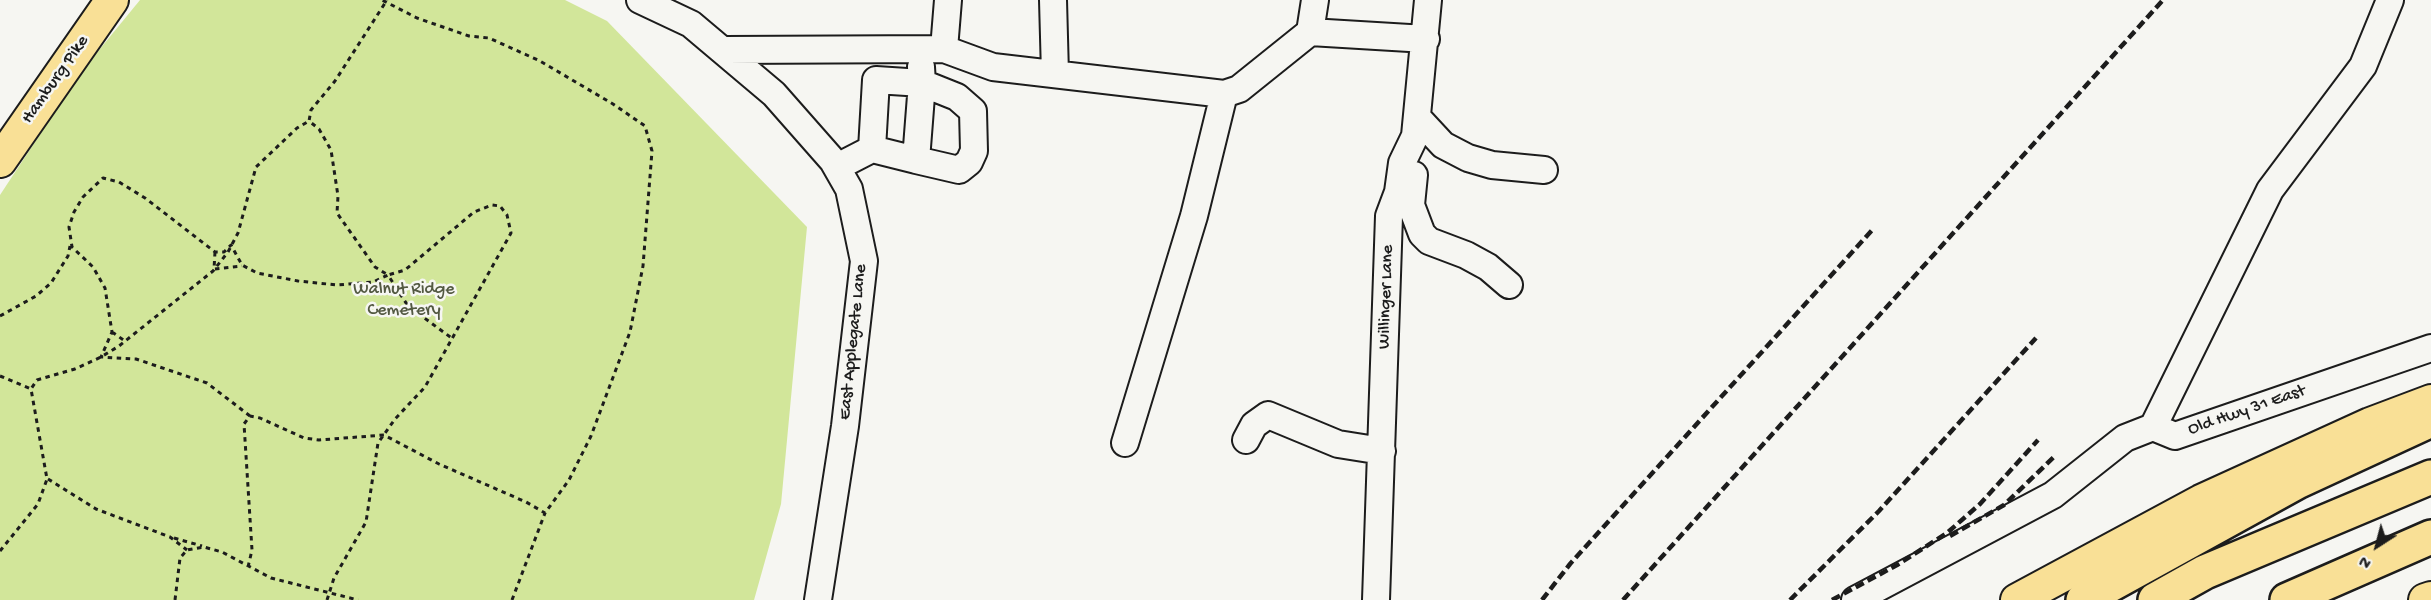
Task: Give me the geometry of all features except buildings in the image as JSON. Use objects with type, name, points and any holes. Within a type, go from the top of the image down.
[{"type":"highway","points":[[2083,600],[2297,482],[2431,420]]},
{"type":"highway","points":[[2155,600],[2205,572],[2431,477]]},
{"type":"highway","points":[[2287,600],[2431,537]]},
{"type":"main road","name":"Hamburg Pike","points":[[0,160],[112,0]]},
{"type":"main road","points":[[2017,600],[2201,501],[2370,424],[2431,401]]},
{"type":"main road","points":[[2426,600],[2431,598]]},
{"type":"street","name":"East Applegate Lane","points":[[640,0],[691,24],[725,50],[774,94],[837,167],[849,189],[864,261],[845,426],[818,600]]},
{"type":"street","points":[[916,160],[922,84],[948,0]]},
{"type":"street","points":[[1053,0],[1056,74]]},
{"type":"street","points":[[1310,32],[1315,0]]},
{"type":"street","name":"Willinger Lane","points":[[1376,600],[1389,216],[1398,192],[1402,163],[1416,126],[1428,0]]},
{"type":"street","points":[[1855,600],[2053,495],[2124,438],[2153,427],[2270,190],[2363,66],[2390,0]]},
{"type":"street","points":[[725,50],[932,49],[993,67],[1224,94],[1239,89],[1310,32],[1426,39]]},
{"type":"street","points":[[837,167],[872,149],[960,170],[969,162],[974,151],[973,111],[957,97],[922,84],[876,80],[872,149]]},
{"type":"street","points":[[1125,443],[1194,216],[1224,94]]},
{"type":"street","points":[[1416,126],[1443,145],[1468,158],[1492,165],[1545,170]]},
{"type":"street","points":[[1416,126],[1411,205],[1422,234],[1429,242],[1481,263],[1509,285]]},
{"type":"street","name":"Old Hwy 31 East","points":[[2153,427],[2175,436],[2431,348]]},
{"type":"street","points":[[1246,440],[1254,425],[1268,415],[1338,444],[1382,451]]},
{"type":"path","points":[[0,551],[38,504],[47,478],[31,389],[37,380],[75,369],[101,357],[125,341],[214,269],[238,233],[256,167],[297,128],[309,121],[311,110],[335,81],[385,1],[417,18],[469,36],[489,38],[540,62],[613,104],[645,126],[652,151],[643,266],[630,332],[591,436],[569,480],[545,513],[512,600]]},
{"type":"path","points":[[309,121],[319,129],[331,150],[338,213],[375,267],[387,275],[408,306],[453,339]]},
{"type":"path","points":[[0,316],[36,296],[51,283],[68,256],[69,227],[74,212],[93,185],[103,178],[120,182],[145,198],[215,252],[224,252],[231,245]]},
{"type":"path","points":[[214,269],[242,266],[257,273],[298,282],[337,285],[372,282],[405,270],[474,212],[492,205],[500,206],[507,215],[511,233],[453,339],[425,387],[395,418],[378,443],[366,522],[333,578],[327,600]]},
{"type":"path","points":[[70,241],[93,267],[105,288],[112,332],[101,357]]},
{"type":"path","points":[[231,245],[242,266]]},
{"type":"path","points":[[214,269],[215,252]]},
{"type":"path","points":[[112,332],[125,341]]},
{"type":"path","points":[[101,357],[136,359],[207,384],[250,416],[260,418],[304,438],[319,440],[384,435],[439,465],[526,502],[545,513]]},
{"type":"path","points":[[0,376],[31,389]]},
{"type":"path","points":[[248,567],[252,550],[244,424],[250,416]]},
{"type":"path","points":[[47,478],[96,509],[170,537],[222,552],[271,578],[358,600]]},
{"type":"path","points":[[170,537],[187,550]]},
{"type":"path","points":[[175,600],[180,558],[187,550],[204,547]]},
{"type":"green space","name":"Walnut Ridge Cemetery","points":[[140,0],[565,0],[607,21],[807,227],[781,504],[754,600],[0,600],[0,195],[81,72]]},
{"type":"railway","points":[[1623,600],[2163,0]]},
{"type":"railway","points":[[1542,600],[1570,564],[1874,228]]},
{"type":"railway","points":[[1790,600],[1879,511],[2036,338]]},
{"type":"railway","points":[[1832,600],[1897,565],[1947,533],[1980,504],[2038,440]]},
{"type":"railway","points":[[1950,536],[2004,505],[2056,455]]}]
